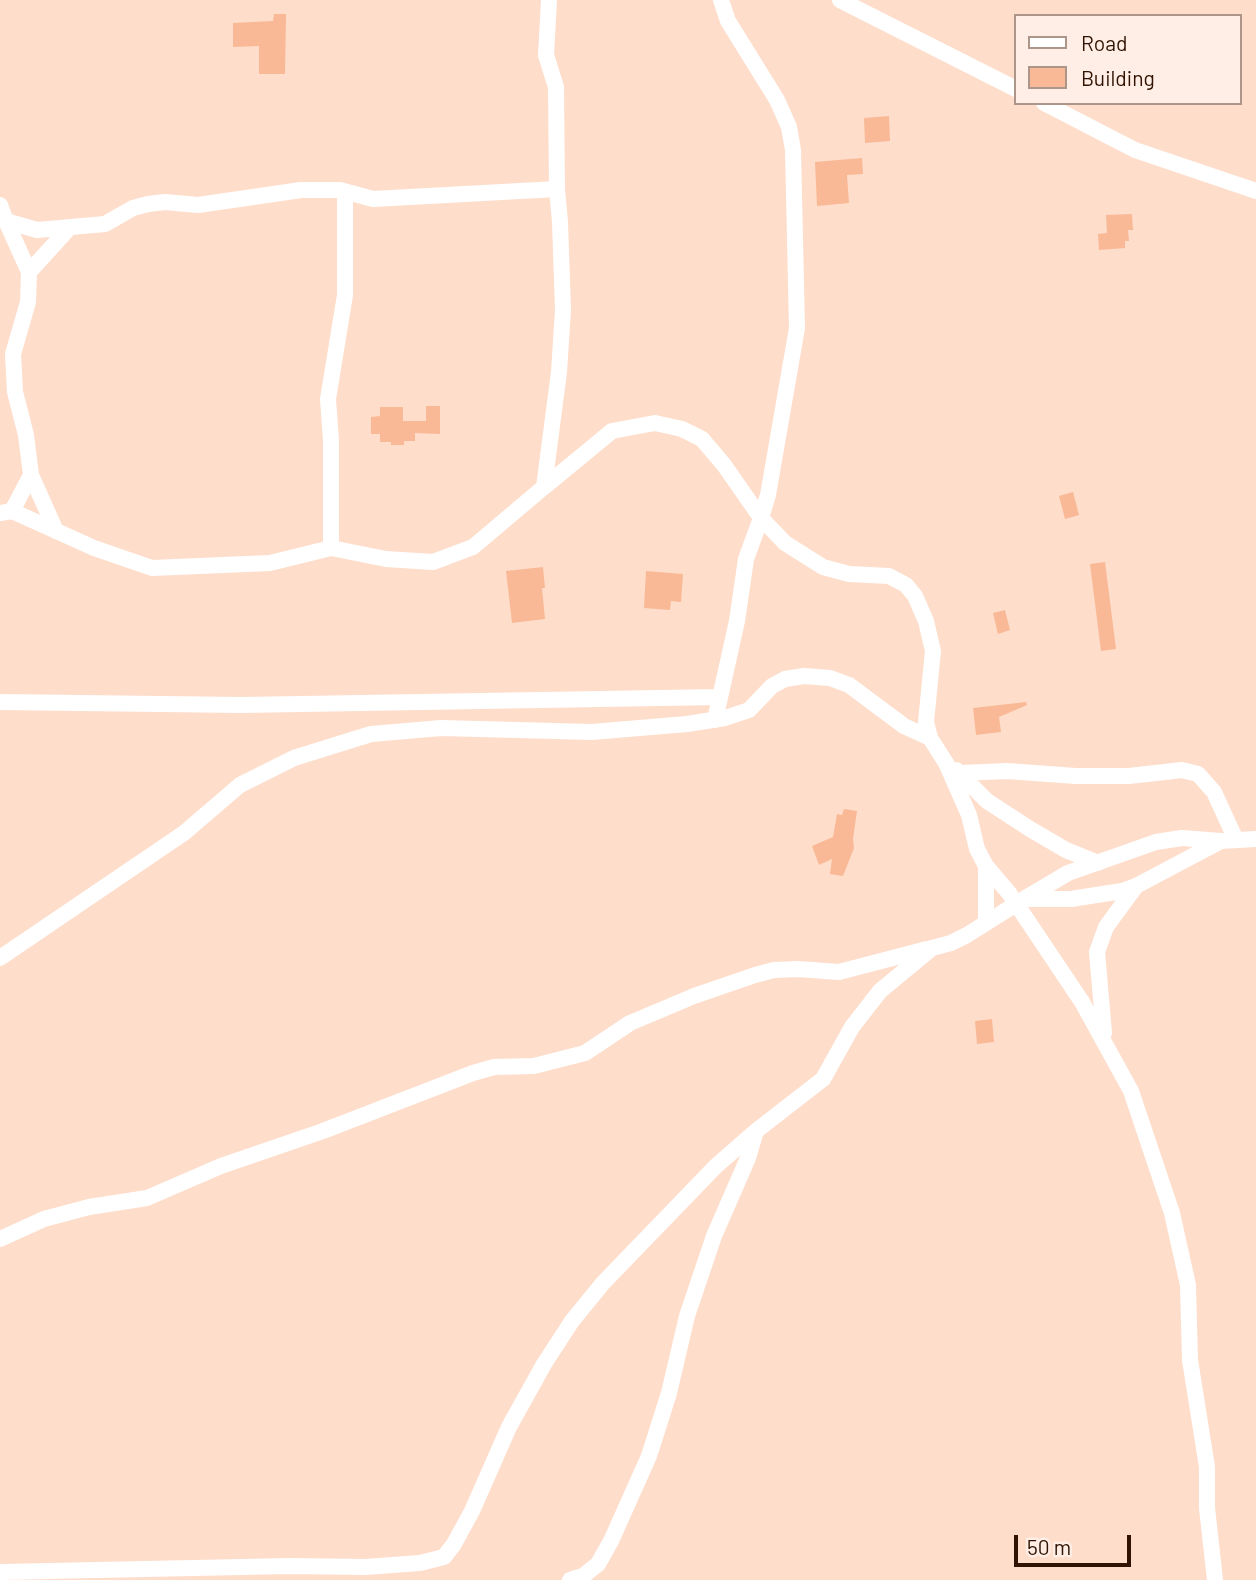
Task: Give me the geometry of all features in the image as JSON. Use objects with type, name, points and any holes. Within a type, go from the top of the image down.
[{"type":"street","points":[[544,487],[563,310],[561,222],[557,189],[556,87],[546,55],[549,0]]},
{"type":"street","points":[[715,720],[737,621],[746,559],[768,495],[797,328],[793,150],[789,127],[777,100],[728,21],[721,0]]},
{"type":"street","points":[[851,2],[1014,88]]},
{"type":"street","points":[[1048,105],[1135,150],[1256,191]]},
{"type":"street","points":[[6,221],[37,230],[105,224],[133,208],[148,204],[165,202],[198,205],[301,190],[345,192],[373,199],[557,189]]},
{"type":"street","points":[[331,548],[331,440],[328,400],[345,295],[345,192]]},
{"type":"street","points":[[0,205],[29,272],[28,302],[13,354],[15,392],[26,435],[31,475],[56,531]]},
{"type":"street","points":[[29,272],[70,227]]},
{"type":"street","points":[[31,475],[6,512],[152,568],[270,563],[331,548],[386,559],[433,562],[473,547],[612,431],[655,423],[682,429],[702,439],[724,465],[761,519],[785,543],[823,567],[849,573],[889,576],[906,584],[915,596],[926,621],[933,651],[926,722],[930,738],[946,763],[968,815],[977,849],[986,866],[1020,901],[1082,1002],[1131,1091],[1172,1213],[1188,1285],[1190,1360],[1207,1467],[1214,1580]]},
{"type":"street","points":[[0,958],[184,833],[240,785],[293,758],[371,734],[441,728],[592,732],[715,720],[749,710],[772,687],[785,679],[804,676],[830,678],[849,685],[904,726],[930,738]]},
{"type":"street","points":[[0,702],[255,705],[720,697]]},
{"type":"street","points":[[946,763],[961,773],[987,801],[1066,850],[1098,863]]},
{"type":"street","points":[[961,773],[1007,771],[1129,776],[1182,771],[1198,774],[1214,792],[1228,841]]},
{"type":"street","points":[[0,1239],[44,1219],[89,1207],[147,1198],[221,1166],[323,1131],[473,1073],[494,1067],[534,1066],[585,1053],[630,1023],[694,996],[755,975],[797,968],[839,972],[959,939],[1068,873],[1168,840],[1256,839]]},
{"type":"street","points":[[1020,901],[1071,899],[1136,886],[1228,841]]},
{"type":"street","points":[[986,866],[986,922]]},
{"type":"street","points":[[1105,1043],[1097,952],[1106,927],[1136,886]]},
{"type":"street","points":[[0,1572],[365,1567],[420,1563],[444,1557],[472,1511],[509,1427],[544,1364],[572,1321],[603,1283],[716,1166],[823,1079],[852,1027],[880,991],[932,948]]},
{"type":"street","points":[[570,1580],[583,1576],[598,1564],[649,1456],[669,1393],[687,1316],[756,1131]]},
{"type":"building","points":[[274,14],[286,14],[285,74],[259,74],[259,46],[233,47],[233,23],[273,21]]},
{"type":"building","points":[[889,116],[890,141],[865,143],[864,118]]},
{"type":"building","points":[[862,158],[863,174],[847,175],[849,203],[817,206],[815,162]]},
{"type":"building","points":[[1132,214],[1133,230],[1128,230],[1129,241],[1125,241],[1125,248],[1099,250],[1098,234],[1107,233],[1106,215]]},
{"type":"building","points":[[426,406],[440,406],[440,434],[415,433],[415,441],[404,441],[404,445],[391,445],[391,442],[380,442],[380,434],[371,434],[371,417],[380,416],[380,407],[403,407],[403,421],[426,421]]},
{"type":"building","points":[[1073,492],[1079,515],[1065,519],[1059,496]]},
{"type":"building","points":[[1105,562],[1116,649],[1101,651],[1090,564]]},
{"type":"building","points":[[543,567],[545,619],[512,623],[506,571]]},
{"type":"building","points":[[646,571],[683,574],[681,602],[671,601],[670,610],[644,608]]},
{"type":"building","points":[[1005,610],[1010,630],[998,634],[993,613]]},
{"type":"building","points":[[1026,702],[1027,705],[999,717],[1001,732],[976,735],[973,708]]},
{"type":"building","points":[[844,809],[857,811],[854,848],[843,876],[830,874],[832,859],[819,865],[812,846],[833,837],[837,814],[842,815]]},
{"type":"building","points":[[992,1019],[994,1042],[977,1044],[975,1021]]}]
